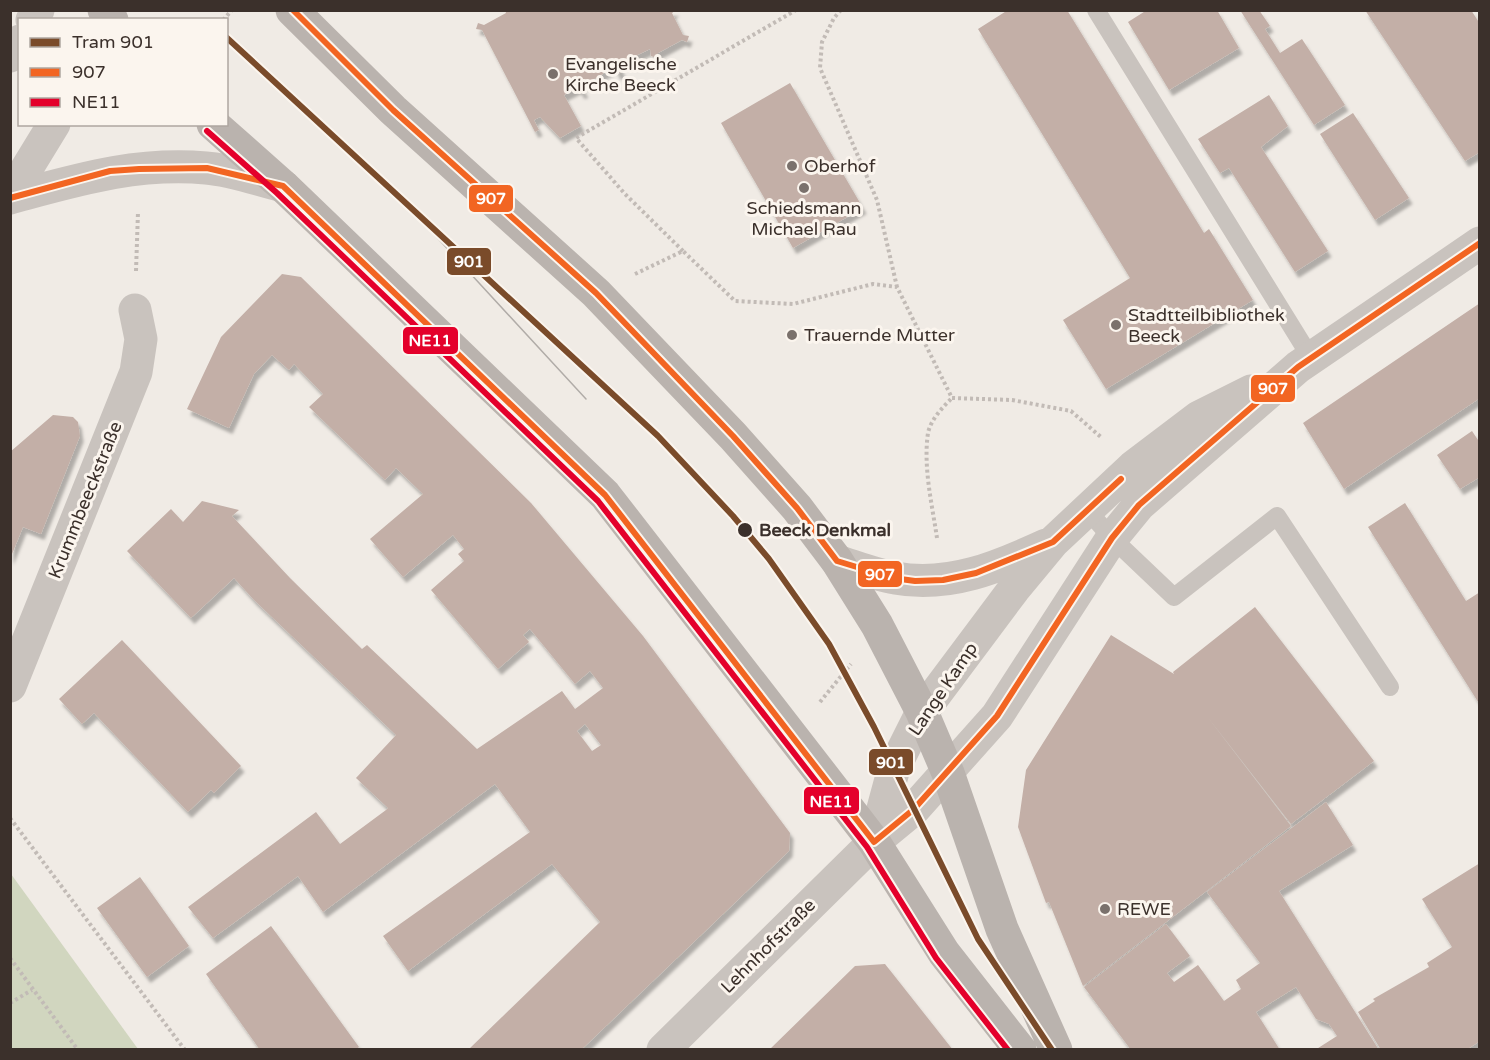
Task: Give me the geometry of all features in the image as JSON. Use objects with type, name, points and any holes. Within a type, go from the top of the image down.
[{"type":"main road","points":[[292,10],[393,110],[596,293],[741,444],[797,508],[837,561],[877,625],[922,712],[948,773],[1002,929],[1056,1050]]},
{"type":"main road","points":[[215,126],[283,186],[605,495],[874,842],[944,953],[1020,1050]]},
{"type":"street","points":[[10,197],[53,126]]},
{"type":"street","points":[[10,197],[110,171],[139,169],[207,168],[283,186]]},
{"type":"street","name":"Lange Kamp","points":[[874,842],[914,808],[997,716],[1112,538],[1139,505],[1305,363],[1479,243]]},
{"type":"street","name":"Krummbeeckstraße","points":[[10,687],[136,372],[141,339],[135,310]]},
{"type":"street","name":"Lange Kamp","points":[[874,842],[894,768],[922,712],[1014,589],[1053,542],[1133,467],[1199,417],[1305,363]]},
{"type":"street","points":[[837,561],[893,578],[943,580],[1006,563],[1053,542]]},
{"type":"street","name":"Lehnhofstraße","points":[[663,1050],[874,842]]},
{"type":"lane","points":[[1096,10],[1305,363]]},
{"type":"lane","points":[[1088,511],[1112,538],[1174,597],[1277,516],[1390,687]]},
{"type":"path","points":[[796,10],[576,138],[625,194],[735,301],[793,304],[873,284],[897,287]]},
{"type":"path","points":[[841,10],[834,18],[822,42],[820,68],[877,200],[897,287],[952,398],[1012,400],[1071,411],[1133,467]]},
{"type":"path","points":[[135,310],[139,169]]},
{"type":"path","points":[[596,293],[683,251]]},
{"type":"path","points":[[10,818],[185,1050]]},
{"type":"path","points":[[10,958],[78,1050]]},
{"type":"path","points":[[10,1003],[32,990]]},
{"type":"green space","points":[[11,874],[138,1049],[11,1049]]},
{"type":"building","name":"Evangelische Kirche Beeck","points":[[505,10],[676,10],[672,13],[683,35],[689,36],[687,42],[682,40],[658,53],[657,58],[651,56],[650,49],[633,57],[637,64],[633,65],[630,59],[619,65],[622,72],[617,74],[614,67],[601,75],[604,81],[600,84],[596,78],[581,86],[585,92],[581,93],[578,88],[564,95],[581,126],[560,138],[540,117],[534,120],[539,130],[535,132],[482,30],[476,29],[478,23],[484,25],[506,13]]},
{"type":"building","points":[[1008,10],[1067,10],[1204,233],[1209,229],[1253,300],[1106,389],[1063,320],[1130,278],[978,29]]},
{"type":"building","points":[[1147,10],[1217,10],[1239,48],[1169,90],[1128,22]]},
{"type":"building","points":[[1240,10],[1259,10],[1270,26],[1265,29],[1280,53],[1302,39],[1345,105],[1314,125]]},
{"type":"building","points":[[1365,10],[1471,10],[1480,24],[1480,152],[1465,161]]},
{"type":"building","name":"Oberhof","points":[[790,83],[863,208],[793,248],[721,123]]},
{"type":"building","points":[[1269,95],[1288,126],[1261,147],[1328,251],[1295,272],[1229,168],[1220,173],[1198,139]]},
{"type":"building","points":[[1353,113],[1409,198],[1375,220],[1320,134]]},
{"type":"building","points":[[282,274],[301,277],[531,503],[643,636],[790,833],[789,851],[581,1050],[468,1050],[600,922],[552,864],[408,971],[383,936],[530,832],[495,784],[323,912],[298,876],[213,938],[188,907],[316,812],[340,844],[386,810],[388,808],[356,778],[396,735],[254,600],[234,578],[191,618],[127,551],[171,509],[183,522],[202,501],[239,510],[232,516],[290,578],[362,649],[367,645],[477,749],[562,691],[575,709],[603,688],[590,671],[575,684],[530,629],[523,635],[529,642],[498,669],[431,590],[464,561],[458,554],[464,549],[453,535],[403,577],[370,539],[423,494],[396,468],[385,480],[309,407],[323,394],[294,364],[289,370],[272,355],[254,374],[229,428],[187,409],[221,337]],"holes":[[[585,724],[601,745],[592,751],[577,731]]]},
{"type":"building","points":[[1480,303],[1480,398],[1344,489],[1303,423]]},
{"type":"building","points":[[53,415],[73,417],[78,422],[80,436],[41,534],[23,527],[10,559],[10,452]]},
{"type":"building","points":[[1472,431],[1480,443],[1480,477],[1460,489],[1437,455]]},
{"type":"building","points":[[1405,503],[1466,601],[1480,592],[1480,705],[1368,527]]},
{"type":"building","points":[[1255,607],[1374,761],[1291,824],[1206,715],[1291,826],[1083,986],[1049,902],[1046,903],[1018,827],[1026,770],[1111,635],[1174,674],[1173,672]]},
{"type":"building","points":[[122,640],[241,766],[214,793],[211,790],[188,812],[94,713],[82,724],[59,699]]},
{"type":"building","points":[[1326,802],[1353,845],[1279,891],[1379,1050],[1315,1050],[1337,1036],[1329,1024],[1316,1019],[1296,987],[1256,1012],[1280,1050],[1131,1050],[1084,987],[1166,924],[1190,956],[1167,973],[1174,982],[1198,965],[1224,1001],[1241,989],[1236,980],[1260,963],[1207,892]]},
{"type":"building","points":[[1480,863],[1480,1041],[1466,1050],[1381,1050],[1358,1012],[1375,1001],[1373,999],[1429,967],[1427,963],[1452,947],[1422,899]]},
{"type":"building","points":[[140,877],[189,946],[147,977],[97,908]]},
{"type":"building","points":[[271,926],[359,1047],[355,1050],[260,1050],[206,974]]},
{"type":"building","points":[[885,964],[953,1050],[769,1050],[855,966]]},
{"type":"tram line","name":"901","points":[[228,39],[658,436],[733,516],[769,559],[829,644],[874,727],[978,939],[1052,1050]]},
{"type":"tram line","points":[[421,220],[586,399]]},
{"type":"transit line","name":"907","points":[[293,10],[393,110],[596,293],[733,436],[797,508],[837,561],[893,578],[915,581],[943,580],[976,573],[1053,542],[1121,479]]},
{"type":"transit line","name":"NE11","points":[[207,131],[277,193],[598,501],[867,847],[936,958],[1008,1050]]},
{"type":"transit line","name":"907","points":[[10,198],[110,171],[139,169],[207,168],[283,186],[605,495],[874,842],[914,809],[997,716],[1112,538],[1139,505],[1298,367],[1480,243]]},
{"type":"place","name":"Evangelische Kirche Beeck","points":[[553,74]]},
{"type":"place","name":"Oberhof","points":[[792,166]]},
{"type":"place","name":"Schiedsmann Michael Rau","points":[[804,188]]},
{"type":"place","name":"Stadtteilbibliothek Beeck","points":[[1116,325]]},
{"type":"place","name":"Trauernde Mutter","points":[[792,335]]},
{"type":"place","name":"Beeck Denkmal","points":[[745,530]]},
{"type":"place","name":"REWE","points":[[1105,909]]}]
